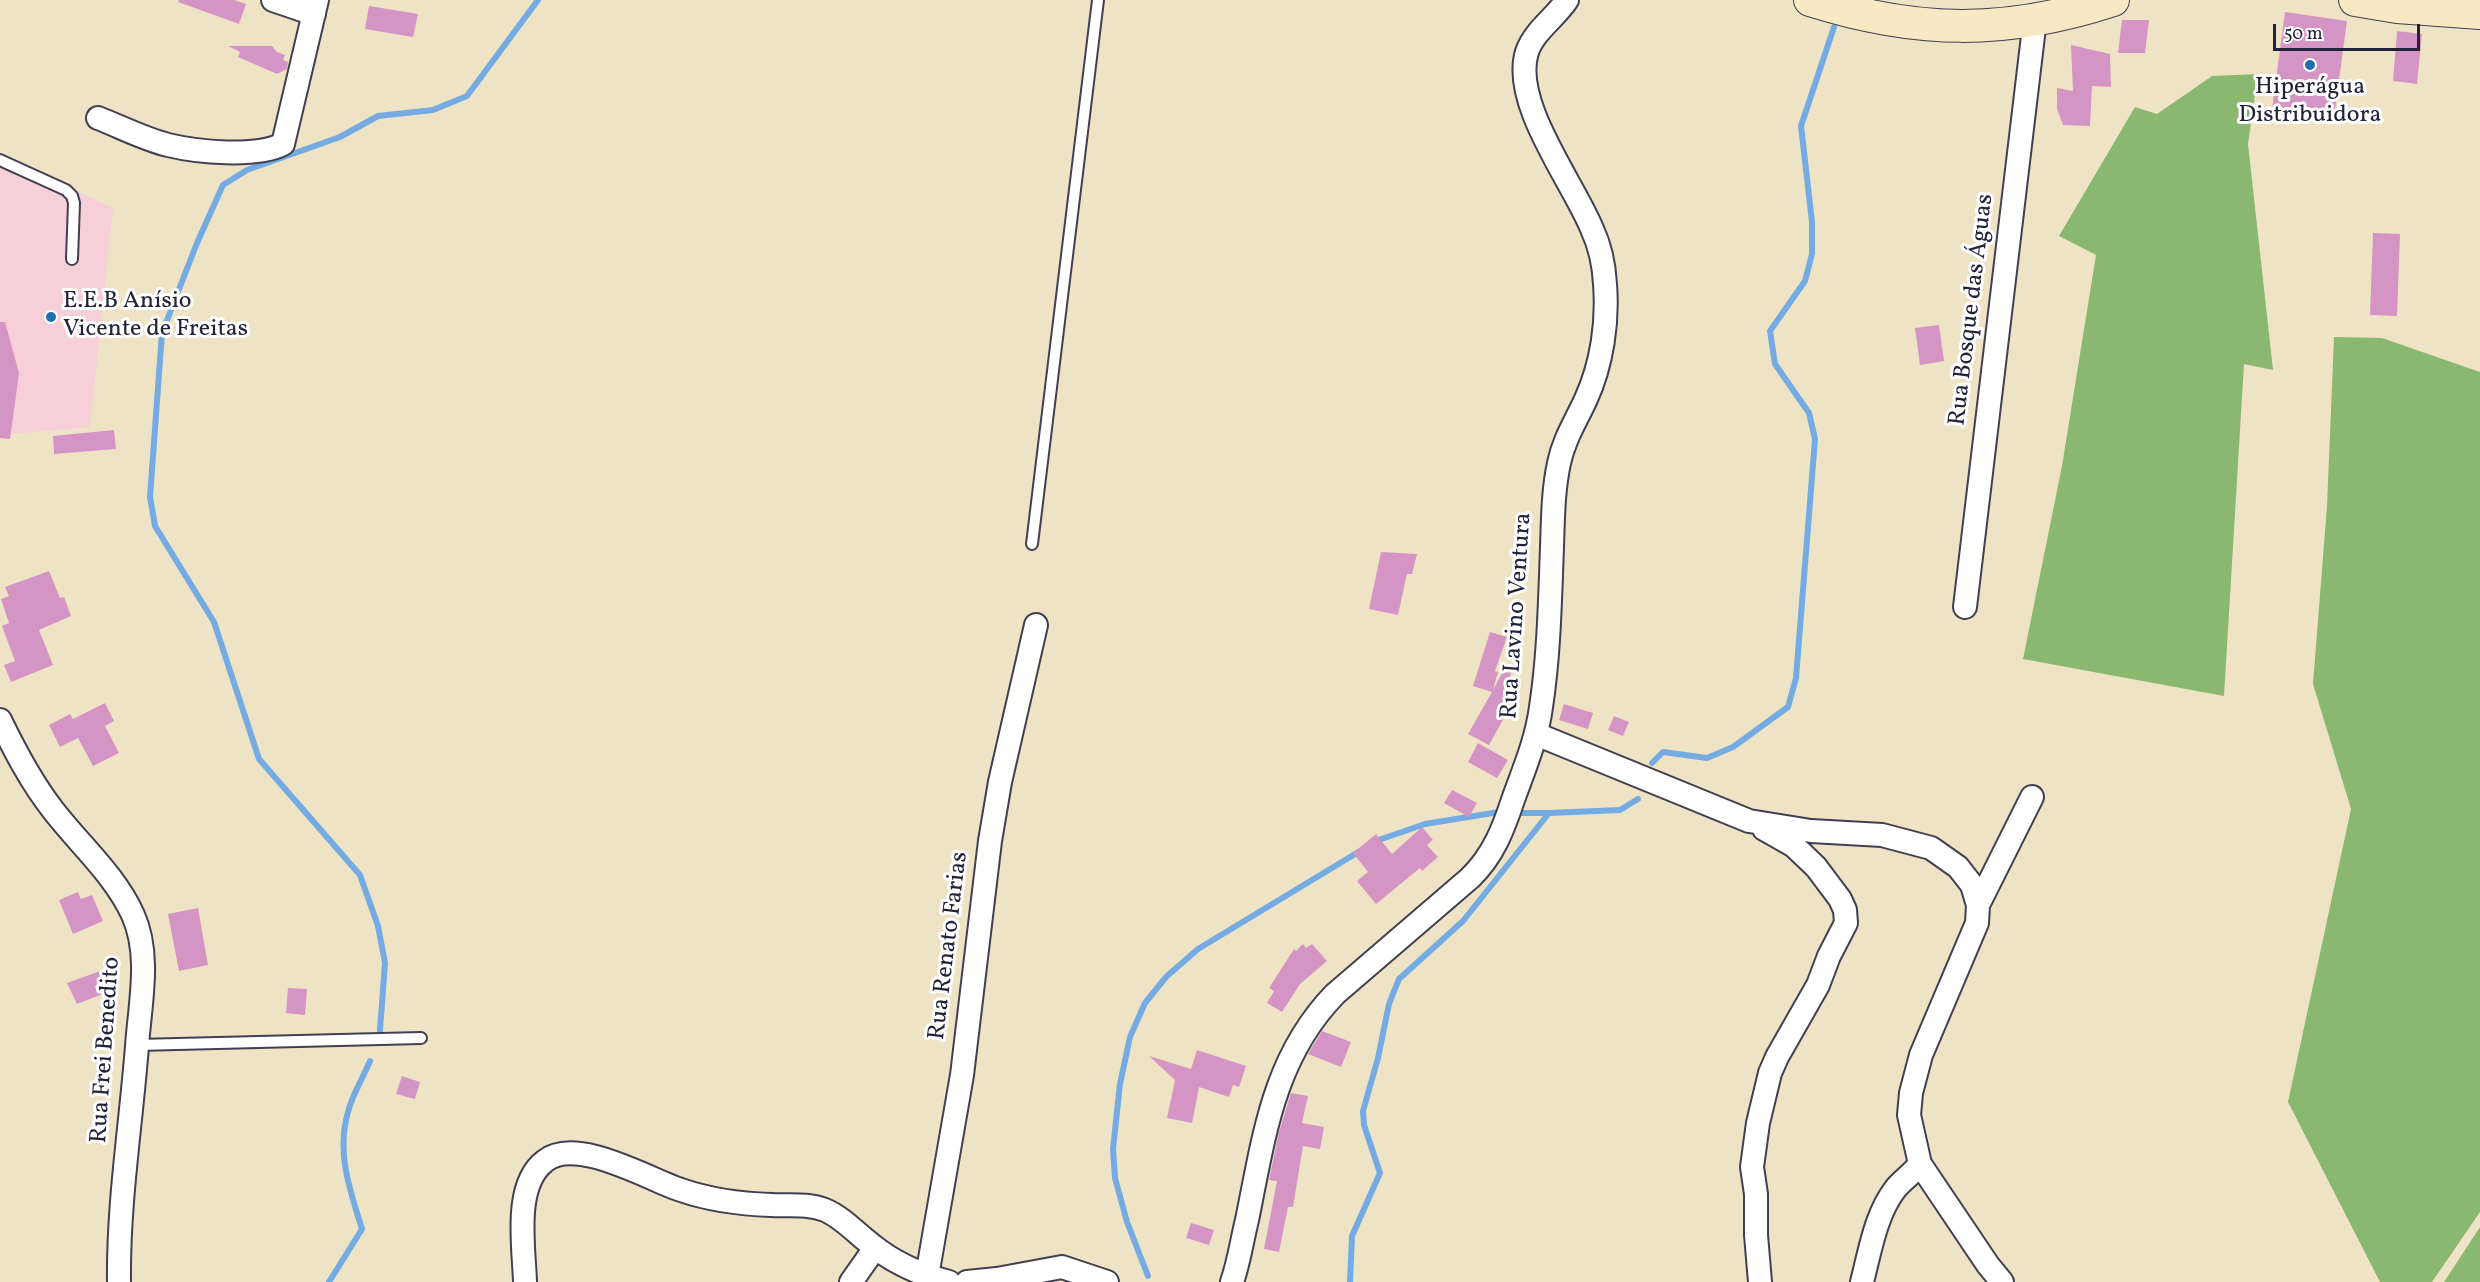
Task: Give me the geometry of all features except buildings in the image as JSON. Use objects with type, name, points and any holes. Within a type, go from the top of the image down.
[{"type":"main road","points":[[1810,0],[1871,16],[1925,24],[1988,26],[2070,13],[2113,0]]},
{"type":"main road","points":[[2355,0],[2416,9],[2480,13]]},
{"type":"street","points":[[98,118],[176,146],[239,153],[275,148],[283,144],[315,7],[273,0]]},
{"type":"street","name":"Rua Lavino Ventura","points":[[1232,1282],[1270,1110],[1283,1073],[1299,1040],[1316,1014],[1335,994],[1470,878],[1484,863],[1501,835],[1536,734],[1542,706],[1557,472],[1566,438],[1586,400],[1596,372],[1606,301],[1604,271],[1597,242],[1536,119],[1524,81],[1526,58],[1532,42],[1567,0]]},
{"type":"street","name":"Rua Bosque das Águas","points":[[1965,607],[2035,19]]},
{"type":"street","name":"Rua Renato Farias","points":[[927,1276],[962,1075],[991,831],[1036,625]]},
{"type":"street","name":"Rua Frei Benedito","points":[[0,720],[39,790],[124,896],[134,917],[142,955],[143,978],[126,1166],[119,1282]]},
{"type":"street","points":[[1536,734],[1749,821],[1794,846],[1809,859],[1840,899],[1845,910],[1846,923],[1829,956],[1818,985],[1776,1057],[1758,1123],[1752,1167],[1756,1194],[1756,1235],[1760,1282]]},
{"type":"street","points":[[1978,905],[2032,797]]},
{"type":"street","points":[[1749,821],[1811,831],[1902,838],[1931,848],[1949,859],[1965,874],[1975,893],[1978,905],[1979,914],[1974,936],[1921,1055],[1911,1093],[1909,1115],[1920,1164],[2002,1282]]},
{"type":"street","points":[[525,1282],[525,1193],[530,1179],[541,1164],[565,1153],[593,1156],[664,1184],[709,1198],[743,1203],[820,1208],[835,1216],[875,1248],[927,1276],[949,1282]]},
{"type":"street","points":[[1862,1282],[1873,1239],[1887,1203],[1895,1189],[1920,1164]]},
{"type":"street","points":[[851,1282],[875,1248]]},
{"type":"street","points":[[967,1282],[1062,1267],[1107,1282]]},
{"type":"lane","points":[[1032,544],[1098,0]]},
{"type":"lane","points":[[0,160],[66,190],[72,196],[74,203],[72,259]]},
{"type":"lane","points":[[137,1045],[421,1038]]},
{"type":"shaded area","name":"E.E.B Anísio Vicente de Freitas","points":[[0,155],[113,208],[90,427],[0,435]]},
{"type":"green space","points":[[2258,74],[2248,144],[2273,370],[2244,364],[2224,696],[2023,659],[2062,466],[2096,255],[2059,236],[2135,107],[2157,114],[2212,76]]},
{"type":"green space","points":[[2334,337],[2382,338],[2480,372],[2480,1212],[2432,1282],[2380,1282],[2288,1102],[2351,809],[2313,684],[2327,506]]},
{"type":"green space","points":[[2480,1227],[2480,1282],[2444,1282]]},
{"type":"waterway","points":[[380,1030],[385,963],[378,926],[360,875],[259,759],[214,622],[155,526],[150,497],[162,333],[197,243],[223,185],[247,170],[340,137],[378,116],[433,110],[467,96],[538,0]]},
{"type":"waterway","points":[[1652,763],[1663,752],[1707,758],[1733,747],[1788,707],[1796,678],[1815,439],[1809,413],[1775,364],[1770,331],[1805,281],[1812,254],[1812,222],[1801,126],[1834,27]]},
{"type":"waterway","points":[[1350,1282],[1352,1236],[1380,1173],[1364,1125],[1363,1111],[1378,1058],[1389,1004],[1399,979],[1463,921],[1549,813],[1620,810],[1638,799]]},
{"type":"waterway","points":[[1373,842],[1425,824],[1499,812]]},
{"type":"waterway","points":[[1518,813],[1549,813]]},
{"type":"waterway","points":[[1148,1276],[1127,1222],[1115,1178],[1113,1149],[1120,1084],[1130,1037],[1145,1003],[1166,977],[1198,949],[1360,851]]},
{"type":"waterway","points":[[329,1282],[362,1229],[346,1171],[343,1142],[350,1106],[370,1061]]},
{"type":"place","name":"Hiperágua Distribuidora","points":[[2310,65]]},
{"type":"place","name":"E.E.B Anísio Vicente de Freitas","points":[[51,317]]}]
